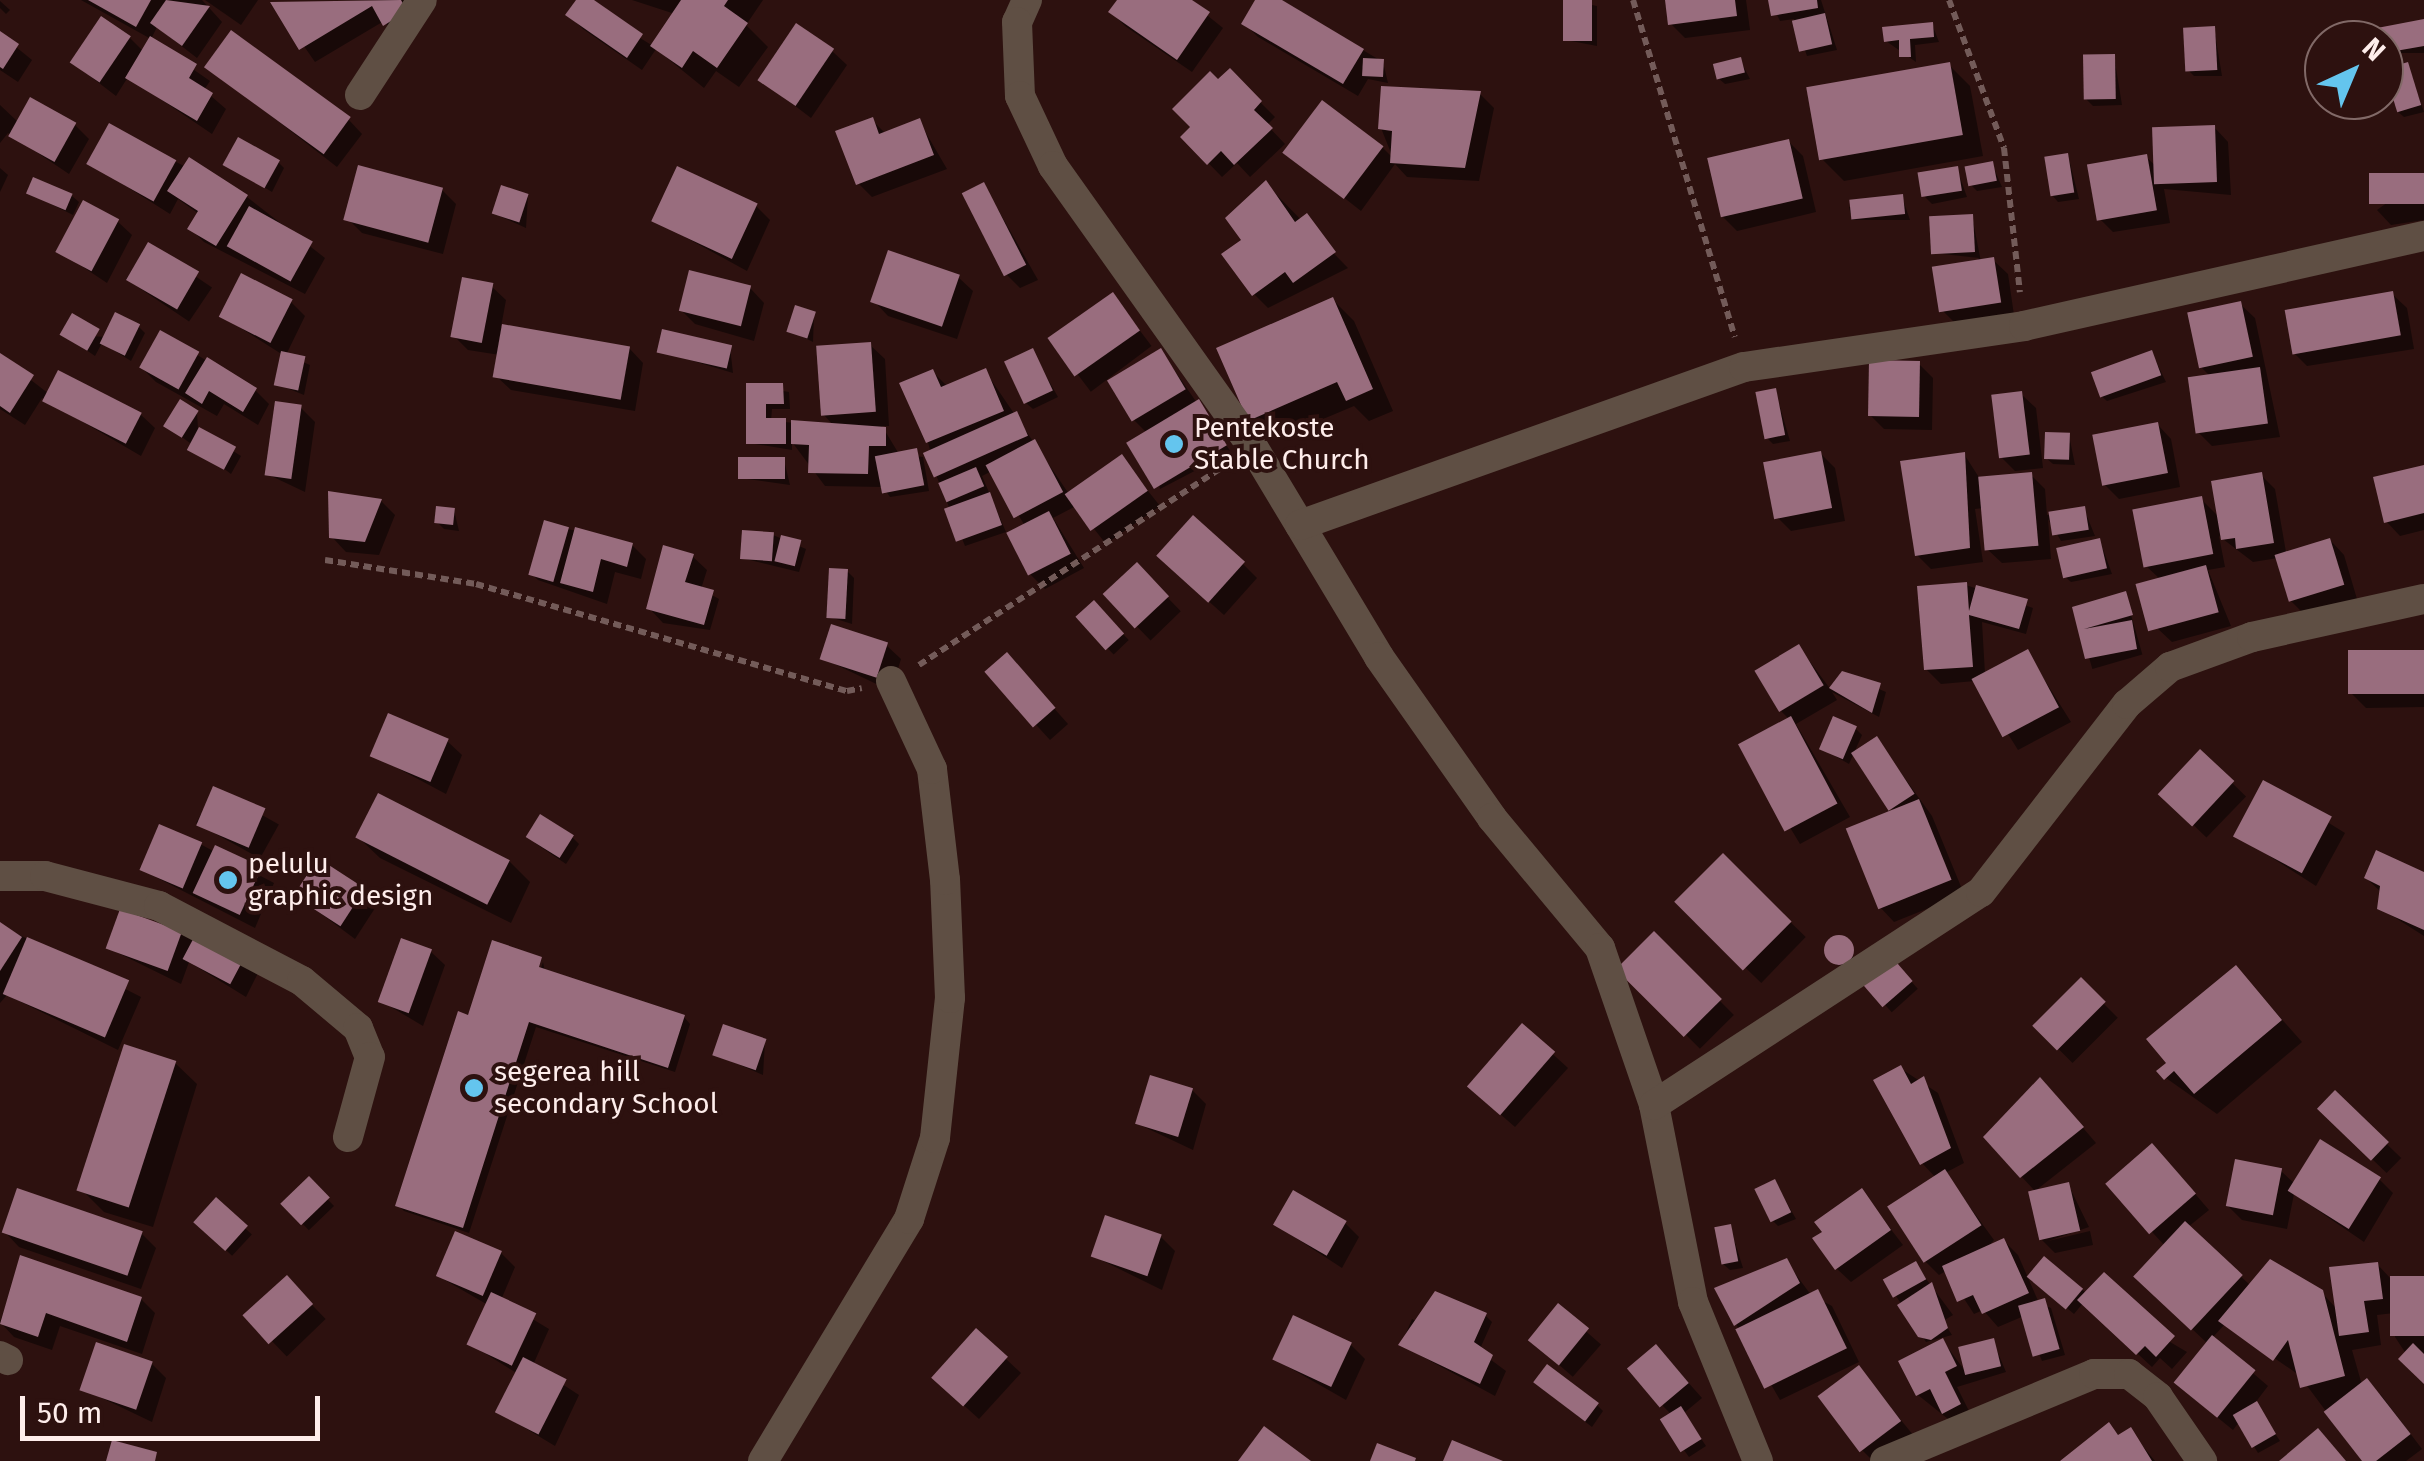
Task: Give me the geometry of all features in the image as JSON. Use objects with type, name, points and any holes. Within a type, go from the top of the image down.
[{"type":"street","points":[[360,95],[422,0]]},
{"type":"street","points":[[1027,0],[1017,22],[1020,96],[1053,166],[1253,448],[1492,818],[1600,948],[1654,1105],[1692,1302],[1758,1461]]},
{"type":"street","points":[[1300,526],[1744,367],[2024,326],[2424,236]]},
{"type":"street","points":[[1654,1105],[1981,892],[2127,704],[2170,668],[2252,637],[2424,599]]},
{"type":"street","points":[[763,1461],[910,1220],[935,1138],[950,998],[945,880],[932,769],[891,681]]},
{"type":"street","points":[[0,876],[45,876],[159,906],[302,981],[358,1028],[370,1058],[348,1138]]},
{"type":"street","points":[[1885,1461],[2094,1374],[2129,1374],[2158,1397],[2202,1461]]},
{"type":"path","points":[[1633,0],[1744,367]]},
{"type":"path","points":[[1948,0],[2004,148],[2024,326]]},
{"type":"path","points":[[325,560],[476,584],[848,691],[891,681],[1253,448]]},
{"type":"building","points":[[88,0],[151,0],[136,27]]},
{"type":"building","points":[[166,0],[210,6],[182,46],[150,23]]},
{"type":"building","points":[[401,0],[407,11],[383,26],[372,6],[299,50],[270,2]]},
{"type":"building","points":[[576,0],[594,0],[643,34],[627,58],[565,15]]},
{"type":"building","points":[[681,0],[728,0],[724,6],[748,23],[717,68],[693,51],[682,68],[650,46]]},
{"type":"building","points":[[1117,0],[1192,0],[1210,12],[1177,60],[1108,12]]},
{"type":"building","points":[[1255,0],[1282,0],[1364,49],[1343,84],[1241,24]]},
{"type":"building","points":[[1563,0],[1592,0],[1592,41],[1563,41]]},
{"type":"building","points":[[1665,0],[1735,0],[1737,16],[1668,25]]},
{"type":"building","points":[[1768,0],[1817,0],[1818,8],[1771,16]]},
{"type":"building","points":[[1825,13],[1832,44],[1799,52],[1792,21]]},
{"type":"building","points":[[101,16],[131,36],[100,83],[70,62]]},
{"type":"building","points":[[2424,19],[2424,46],[2404,50],[2404,23]]},
{"type":"building","points":[[1933,22],[1934,37],[1910,39],[1911,57],[1899,57],[1899,40],[1884,42],[1882,27]]},
{"type":"building","points":[[796,23],[834,49],[796,106],[757,80]]},
{"type":"building","points":[[2215,26],[2217,70],[2185,72],[2183,28]]},
{"type":"building","points":[[231,30],[351,117],[324,154],[204,67]]},
{"type":"building","points":[[0,31],[19,44],[3,69],[0,67]]},
{"type":"building","points":[[150,36],[197,64],[189,78],[213,93],[197,121],[125,78]]},
{"type":"building","points":[[2115,54],[2116,99],[2084,100],[2083,55]]},
{"type":"building","points":[[1741,57],[1745,73],[1717,80],[1713,64]]},
{"type":"building","points":[[1363,58],[1384,59],[1383,77],[1362,76]]},
{"type":"building","points":[[1950,62],[1963,135],[1819,160],[1806,87]]},
{"type":"building","points":[[2408,62],[2421,105],[2404,110],[2404,63]]},
{"type":"building","points":[[1230,68],[1262,101],[1254,110],[1273,128],[1234,165],[1221,151],[1207,165],[1180,137],[1190,127],[1172,109],[1210,71],[1218,79]]},
{"type":"building","points":[[1381,86],[1481,91],[1465,168],[1390,163],[1392,131],[1378,129]]},
{"type":"building","points":[[30,97],[76,123],[55,162],[8,136]]},
{"type":"building","points":[[1322,100],[1383,146],[1344,199],[1282,153]]},
{"type":"building","points":[[873,117],[879,134],[920,118],[934,155],[856,185],[835,131]]},
{"type":"building","points":[[109,123],[176,160],[154,201],[86,164]]},
{"type":"building","points":[[2215,125],[2217,182],[2154,184],[2152,127]]},
{"type":"building","points":[[238,137],[280,160],[264,188],[222,165]]},
{"type":"building","points":[[1789,139],[1803,198],[1721,217],[1707,158]]},
{"type":"building","points":[[2068,153],[2074,193],[2051,196],[2044,157]]},
{"type":"building","points":[[2147,154],[2157,210],[2097,221],[2087,165]]},
{"type":"building","points":[[189,157],[248,195],[216,246],[187,229],[198,211],[167,191]]},
{"type":"building","points":[[1993,161],[1997,181],[1968,186],[1965,167]]},
{"type":"building","points":[[358,165],[443,188],[428,243],[343,220]]},
{"type":"building","points":[[677,166],[758,204],[732,259],[651,221]]},
{"type":"building","points":[[1958,166],[1962,191],[1921,197],[1918,172]]},
{"type":"building","points":[[2369,173],[2424,173],[2424,204],[2369,204]]},
{"type":"building","points":[[33,177],[73,194],[66,210],[26,194]]},
{"type":"building","points":[[1266,180],[1295,222],[1307,213],[1336,252],[1293,283],[1285,272],[1252,296],[1221,254],[1241,240],[1225,218]]},
{"type":"building","points":[[984,182],[1026,265],[1004,276],[962,193]]},
{"type":"building","points":[[501,185],[529,194],[519,222],[492,214]]},
{"type":"building","points":[[1903,194],[1905,214],[1851,220],[1849,200]]},
{"type":"building","points":[[83,200],[119,219],[92,271],[55,252]]},
{"type":"building","points":[[249,206],[313,241],[291,282],[227,246]]},
{"type":"building","points":[[1973,214],[1975,252],[1931,254],[1929,216]]},
{"type":"building","points":[[148,242],[199,272],[177,310],[126,280]]},
{"type":"building","points":[[888,250],[960,275],[942,327],[870,302]]},
{"type":"building","points":[[1994,257],[2001,302],[1939,312],[1932,267]]},
{"type":"building","points":[[689,270],[751,285],[741,326],[679,311]]},
{"type":"building","points":[[241,273],[293,299],[270,343],[219,317]]},
{"type":"building","points":[[462,277],[493,283],[482,343],[450,337]]},
{"type":"building","points":[[2393,291],[2401,335],[2292,354],[2285,310]]},
{"type":"building","points":[[1113,292],[1140,331],[1074,376],[1047,338]]},
{"type":"building","points":[[1333,297],[1373,389],[1346,401],[1337,382],[1248,421],[1216,348]]},
{"type":"building","points":[[2241,301],[2253,357],[2199,368],[2187,312]]},
{"type":"building","points":[[795,305],[816,312],[807,338],[786,332]]},
{"type":"building","points":[[115,312],[140,324],[125,356],[100,343]]},
{"type":"building","points":[[72,313],[100,329],[87,351],[60,335]]},
{"type":"building","points":[[502,324],[630,347],[621,400],[493,377]]},
{"type":"building","points":[[662,329],[732,345],[727,369],[657,352]]},
{"type":"building","points":[[160,330],[199,352],[179,389],[139,368]]},
{"type":"building","points":[[871,342],[876,412],[821,416],[816,346]]},
{"type":"building","points":[[1033,348],[1053,391],[1024,404],[1004,362]]},
{"type":"building","points":[[1161,348],[1186,389],[1132,422],[1107,380]]},
{"type":"building","points":[[2152,350],[2161,375],[2100,398],[2091,372]]},
{"type":"building","points":[[281,351],[305,356],[298,390],[274,385]]},
{"type":"building","points":[[0,353],[34,375],[10,413],[0,406]]},
{"type":"building","points":[[207,357],[257,388],[243,412],[209,391],[202,404],[185,393]]},
{"type":"building","points":[[1869,360],[1920,361],[1919,417],[1868,416]]},
{"type":"building","points":[[2260,367],[2268,423],[2196,434],[2188,377]]},
{"type":"building","points":[[986,368],[1004,411],[926,443],[899,383],[933,369],[941,387]]},
{"type":"building","points":[[58,370],[142,413],[126,444],[42,401]]},
{"type":"building","points":[[746,383],[783,383],[784,404],[766,404],[766,418],[786,418],[786,444],[746,444]]},
{"type":"building","points":[[1776,388],[1785,435],[1765,439],[1755,392]]},
{"type":"building","points":[[2022,391],[2030,455],[1999,458],[1991,395]]},
{"type":"building","points":[[180,399],[199,411],[182,438],[163,426]]},
{"type":"building","points":[[1199,399],[1227,445],[1154,489],[1126,443]]},
{"type":"building","points":[[275,401],[302,405],[291,479],[265,475]]},
{"type":"building","points":[[1017,411],[1028,436],[934,478],[923,453]]},
{"type":"building","points":[[791,420],[886,427],[886,446],[869,446],[868,474],[808,473],[809,445],[791,444]]},
{"type":"building","points":[[2158,422],[2168,473],[2102,486],[2092,435]]},
{"type":"building","points":[[199,427],[236,447],[224,470],[187,450]]},
{"type":"building","points":[[2045,432],[2070,433],[2069,460],[2044,459]]},
{"type":"building","points":[[1035,439],[1063,492],[1014,518],[986,465]]},
{"type":"building","points":[[917,448],[924,485],[882,494],[875,456]]},
{"type":"building","points":[[1821,451],[1832,508],[1774,519],[1763,462]]},
{"type":"building","points":[[1965,452],[1970,548],[1915,556],[1900,461]]},
{"type":"building","points":[[1122,454],[1148,491],[1090,531],[1065,494]]},
{"type":"building","points":[[738,457],[785,457],[785,479],[738,479]]},
{"type":"building","points":[[2424,465],[2424,513],[2384,523],[2373,477]]},
{"type":"building","points":[[976,467],[984,486],[946,502],[938,483]]},
{"type":"building","points":[[2032,472],[2038,546],[1985,550],[1978,477]]},
{"type":"building","points":[[2262,472],[2274,543],[2236,549],[2235,538],[2221,540],[2211,481]]},
{"type":"building","points":[[328,491],[382,499],[365,542],[329,538]]},
{"type":"building","points":[[990,492],[1002,525],[956,542],[944,509]]},
{"type":"building","points":[[2202,496],[2213,554],[2144,567],[2132,510]]},
{"type":"building","points":[[436,506],[455,508],[453,525],[434,523]]},
{"type":"building","points":[[2085,506],[2089,530],[2052,535],[2048,512]]},
{"type":"building","points":[[1049,511],[1071,554],[1028,576],[1006,533]]},
{"type":"building","points":[[1193,515],[1245,562],[1208,603],[1156,556]]},
{"type":"building","points":[[544,520],[569,527],[553,582],[528,575]]},
{"type":"building","points":[[575,527],[633,543],[627,567],[601,559],[593,592],[560,583]]},
{"type":"building","points":[[742,530],[774,532],[772,561],[740,559]]},
{"type":"building","points":[[781,535],[801,540],[795,566],[774,561]]},
{"type":"building","points":[[2100,538],[2107,568],[2063,578],[2056,548]]},
{"type":"building","points":[[2330,538],[2344,585],[2289,602],[2275,555]]},
{"type":"building","points":[[663,545],[694,554],[685,582],[714,590],[704,625],[646,609]]},
{"type":"building","points":[[1137,562],[1169,596],[1135,628],[1103,594]]},
{"type":"building","points":[[2206,565],[2219,612],[2148,631],[2135,584]]},
{"type":"building","points":[[829,568],[848,569],[845,619],[826,618]]},
{"type":"building","points":[[1967,582],[1969,611],[1976,585],[2028,599],[2019,629],[1969,615],[1973,667],[1924,670],[1917,586]]},
{"type":"building","points":[[2126,591],[2133,615],[2084,629],[2132,620],[2137,649],[2085,659],[2072,607]]},
{"type":"building","points":[[1094,600],[1124,633],[1106,650],[1075,617]]},
{"type":"building","points":[[831,624],[888,643],[877,678],[820,659]]},
{"type":"building","points":[[1799,644],[1824,685],[1779,712],[1754,671]]},
{"type":"building","points":[[2028,649],[2059,707],[2002,737],[1971,679]]},
{"type":"building","points":[[2348,650],[2424,650],[2424,694],[2348,694]]},
{"type":"building","points":[[1007,652],[1056,708],[1033,728],[984,672]]},
{"type":"building","points":[[1842,671],[1881,683],[1872,713],[1829,688]]},
{"type":"building","points":[[388,713],[449,739],[430,782],[370,756]]},
{"type":"building","points":[[1791,716],[1837,803],[1785,832],[1738,744]]},
{"type":"building","points":[[1833,716],[1857,726],[1843,759],[1819,749]]},
{"type":"building","points":[[1877,736],[1915,794],[1889,811],[1851,753]]},
{"type":"building","points":[[2200,749],[2234,781],[2192,826],[2158,794]]},
{"type":"building","points":[[2263,780],[2332,817],[2302,873],[2233,837]]},
{"type":"building","points":[[213,786],[265,808],[249,848],[196,826]]},
{"type":"building","points":[[378,793],[510,860],[487,905],[355,838]]},
{"type":"building","points":[[1919,799],[1952,880],[1878,909],[1846,829]]},
{"type":"building","points":[[540,814],[574,835],[560,858],[526,837]]},
{"type":"building","points":[[159,824],[202,842],[183,888],[139,870]]},
{"type":"building","name":"pelulu graphic design","points":[[215,845],[262,867],[240,915],[193,893]]},
{"type":"building","points":[[2376,850],[2424,872],[2424,930],[2377,909],[2380,886],[2364,878]]},
{"type":"building","points":[[1723,853],[1792,922],[1743,970],[1674,902]]},
{"type":"building","points":[[318,858],[365,888],[340,926],[293,896]]},
{"type":"building","points":[[120,909],[182,932],[168,971],[106,948]]},
{"type":"building","points":[[0,922],[22,937],[0,971]]},
{"type":"building","points":[[199,928],[247,953],[230,984],[183,959]]},
{"type":"building","points":[[1654,931],[1722,999],[1684,1037],[1616,969]]},
{"type":"building","points":[[1839,935],[1853,944],[1854,950],[1845,964],[1839,965],[1825,956],[1824,950],[1833,936]]},
{"type":"building","points":[[27,937],[129,980],[105,1037],[3,994]]},
{"type":"building","points":[[401,938],[432,949],[409,1013],[378,1002]]},
{"type":"building","points":[[492,940],[542,957],[539,967],[685,1015],[668,1068],[529,1022],[463,1228],[395,1206],[458,1011],[468,1015]]},
{"type":"building","points":[[1891,956],[1913,981],[1882,1007],[1861,982]]},
{"type":"building","points":[[2236,965],[2282,1020],[2194,1094],[2174,1071],[2164,1080],[2156,1071],[2166,1063],[2146,1039]]},
{"type":"building","points":[[2081,977],[2106,1002],[2057,1051],[2032,1026]]},
{"type":"building","points":[[1522,1023],[1555,1052],[1500,1115],[1467,1086]]},
{"type":"building","points":[[723,1024],[766,1039],[756,1070],[712,1055]]},
{"type":"building","points":[[124,1044],[176,1061],[129,1207],[76,1190]]},
{"type":"building","points":[[1901,1065],[1911,1084],[1924,1076],[1951,1148],[1920,1165],[1873,1080]]},
{"type":"building","points":[[1150,1075],[1193,1088],[1178,1137],[1135,1124]]},
{"type":"building","points":[[2040,1077],[2084,1127],[2020,1178],[1983,1137]]},
{"type":"building","points":[[2335,1090],[2389,1142],[2371,1161],[2317,1109]]},
{"type":"building","points":[[2320,1139],[2381,1177],[2349,1229],[2288,1191]]},
{"type":"building","points":[[2152,1143],[2196,1194],[2149,1234],[2105,1184]]},
{"type":"building","points":[[2235,1159],[2282,1168],[2273,1215],[2226,1206]]},
{"type":"building","points":[[1945,1169],[1981,1225],[1924,1263],[1887,1207]]},
{"type":"building","points":[[309,1176],[330,1198],[301,1225],[280,1204]]},
{"type":"building","points":[[1775,1179],[1791,1212],[1771,1222],[1754,1189]]},
{"type":"building","points":[[2069,1182],[2080,1231],[2039,1240],[2028,1191]]},
{"type":"building","points":[[17,1188],[143,1231],[127,1276],[2,1232]]},
{"type":"building","points":[[1862,1188],[1891,1230],[1835,1270],[1812,1238],[1822,1232],[1814,1222]]},
{"type":"building","points":[[1293,1190],[1347,1221],[1327,1256],[1273,1225]]},
{"type":"building","points":[[216,1197],[248,1226],[225,1251],[193,1222]]},
{"type":"building","points":[[1105,1215],[1162,1235],[1147,1276],[1091,1257]]},
{"type":"building","points":[[2185,1221],[2243,1275],[2191,1330],[2133,1277]]},
{"type":"building","points":[[1731,1224],[1738,1261],[1722,1265],[1714,1227]]},
{"type":"building","points":[[455,1231],[502,1251],[483,1296],[436,1276]]},
{"type":"building","points":[[2004,1238],[2029,1293],[1982,1314],[1973,1295],[1957,1302],[1942,1266]]},
{"type":"building","points":[[20,1255],[142,1297],[127,1342],[46,1313],[38,1337],[0,1324]]},
{"type":"building","points":[[2044,1256],[2083,1289],[2066,1309],[2027,1277]]},
{"type":"building","points":[[1787,1258],[1800,1283],[1734,1326],[1714,1288]]},
{"type":"building","points":[[2270,1259],[2323,1290],[2345,1376],[2300,1388],[2288,1340],[2273,1361],[2218,1321]]},
{"type":"building","points":[[1916,1261],[1926,1279],[1893,1298],[1883,1279]]},
{"type":"building","points":[[2378,1262],[2383,1299],[2364,1301],[2369,1332],[2339,1336],[2329,1267]]},
{"type":"building","points":[[2104,1272],[2175,1336],[2156,1357],[2145,1346],[2136,1355],[2077,1300]]},
{"type":"building","points":[[287,1275],[313,1304],[269,1344],[242,1315]]},
{"type":"building","points":[[2390,1276],[2424,1276],[2424,1336],[2390,1336]]},
{"type":"building","points":[[1932,1282],[1948,1328],[1931,1340],[1918,1337],[1897,1305]]},
{"type":"building","points":[[1818,1289],[1847,1348],[1764,1389],[1735,1329]]},
{"type":"building","points":[[1435,1291],[1487,1313],[1474,1342],[1493,1355],[1480,1384],[1398,1345]]},
{"type":"building","points":[[491,1292],[536,1313],[512,1366],[466,1345]]},
{"type":"building","points":[[2045,1298],[2060,1349],[2033,1357],[2018,1306]]},
{"type":"building","points":[[1558,1303],[1589,1328],[1559,1365],[1528,1340]]},
{"type":"building","points":[[1293,1315],[1352,1342],[1331,1387],[1272,1359]]},
{"type":"building","points":[[976,1328],[1008,1357],[963,1407],[931,1378]]},
{"type":"building","points":[[2212,1335],[2256,1370],[2217,1418],[2174,1382]]},
{"type":"building","points":[[1943,1338],[1957,1366],[1945,1372],[1961,1404],[1942,1414],[1930,1389],[1916,1396],[1898,1361]]},
{"type":"building","points":[[1994,1338],[2001,1366],[1965,1375],[1958,1347]]},
{"type":"building","points":[[96,1342],[153,1362],[136,1410],[79,1390]]},
{"type":"building","points":[[2413,1343],[2424,1354],[2424,1384],[2398,1359]]},
{"type":"building","points":[[1656,1344],[1689,1383],[1660,1407],[1627,1368]]},
{"type":"building","points":[[523,1357],[567,1379],[539,1434],[495,1412]]},
{"type":"building","points":[[1547,1364],[1599,1403],[1585,1421],[1533,1382]]},
{"type":"building","points":[[1859,1365],[1901,1421],[1860,1452],[1817,1396]]},
{"type":"building","points":[[2367,1378],[2411,1434],[2376,1461],[2362,1461],[2324,1412]]},
{"type":"building","points":[[2257,1401],[2276,1434],[2252,1448],[2233,1415]]},
{"type":"building","points":[[1681,1406],[1702,1439],[1680,1452],[1660,1419]]},
{"type":"building","points":[[2109,1422],[2118,1435],[2131,1427],[2152,1461],[2060,1461]]},
{"type":"building","points":[[1264,1426],[1311,1461],[1238,1461]]},
{"type":"building","points":[[2318,1428],[2346,1461],[2279,1461]]},
{"type":"building","points":[[112,1440],[157,1452],[155,1461],[106,1461]]},
{"type":"building","points":[[1452,1440],[1503,1461],[1443,1461]]},
{"type":"building","points":[[1377,1443],[1416,1458],[1415,1461],[1370,1461]]},
{"type":"place","name":"Pentekoste Stable Church","points":[[1174,444]]},
{"type":"place","name":"pelulu graphic design","points":[[228,880]]},
{"type":"place","name":"segerea hill secondary School","points":[[474,1088]]}]
